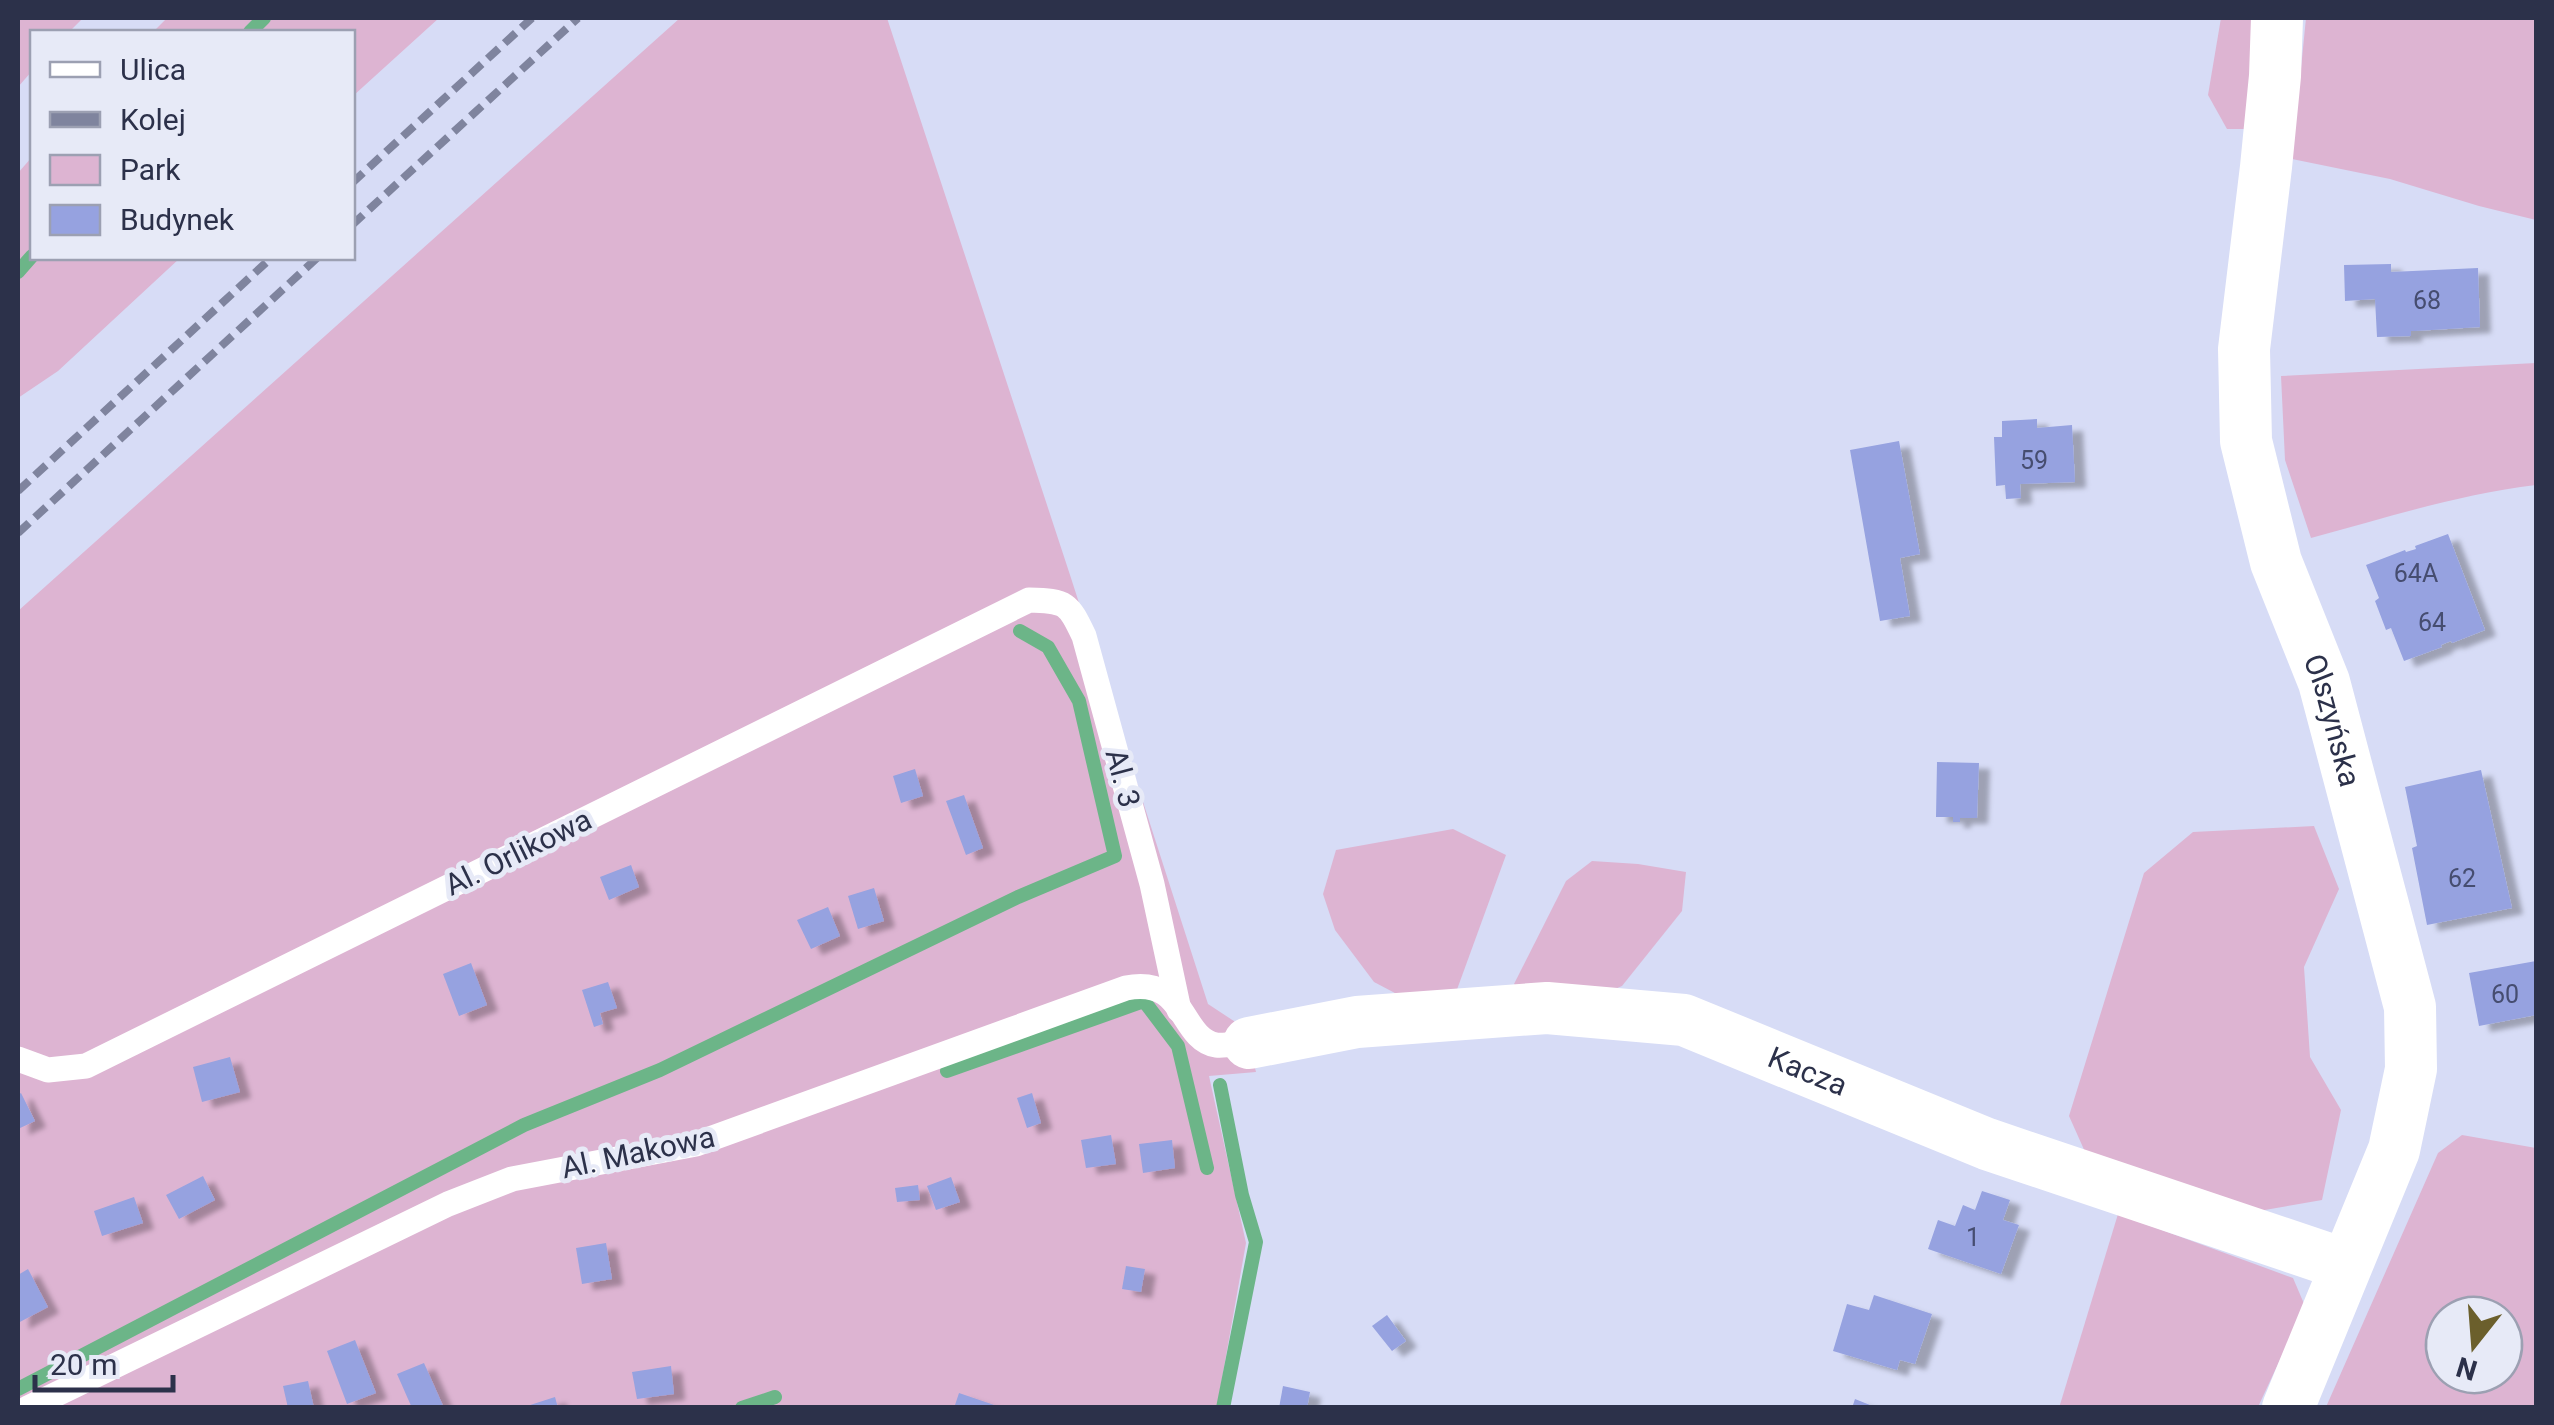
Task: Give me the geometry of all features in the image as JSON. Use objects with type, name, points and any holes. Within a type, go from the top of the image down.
[{"type":"street","name":"Olszyńska","points":[[2278,18],[2266,166],[2244,349],[2246,441],[2276,562],[2324,682],[2410,1007],[2411,1070],[2394,1150],[2288,1408]]},
{"type":"street","name":"Kacza","points":[[1249,1043],[1357,1022],[1547,1008],[1684,1020],[1986,1144],[2346,1264]]},
{"type":"lane","name":"Al. 3","points":[[1014,606],[1029,600],[1059,602],[1072,610],[1084,636],[1152,884],[1179,1010]]},
{"type":"lane","name":"Al. Orlikowa","points":[[18,1059],[48,1070],[86,1066],[1014,606]]},
{"type":"lane","name":"Al. Makowa","points":[[28,1408],[448,1204],[512,1179],[696,1144],[1126,988],[1144,984],[1168,994],[1204,1039],[1216,1045],[1249,1043]]},
{"type":"green space","points":[[18,18],[83,18],[71,30],[30,30],[30,73],[18,87]]},
{"type":"green space","points":[[167,18],[439,18],[355,94],[355,30],[155,30]]},
{"type":"green space","points":[[680,18],[887,18],[1208,1004],[1246,1029],[1256,1072],[1209,1076],[1246,1243],[1217,1407],[18,1407],[18,611]]},
{"type":"green space","points":[[2221,18],[2262,18],[2252,129],[2227,129],[2208,95]]},
{"type":"green space","points":[[2306,18],[2536,18],[2536,220],[2390,179],[2292,159]]},
{"type":"green space","points":[[30,159],[30,260],[178,260],[58,371],[18,398],[18,173]]},
{"type":"green space","points":[[2536,363],[2536,485],[2451,500],[2311,538],[2285,460],[2281,376]]},
{"type":"green space","points":[[2314,826],[2339,889],[2304,967],[2310,1057],[2341,1110],[2322,1200],[2253,1212],[2086,1154],[2069,1116],[2144,873],[2193,832]]},
{"type":"green space","points":[[1453,829],[1506,855],[1455,995],[1412,1002],[1374,982],[1335,930],[1323,894],[1336,850]]},
{"type":"green space","points":[[1592,861],[1686,872],[1682,911],[1622,986],[1596,997],[1520,991],[1514,984],[1566,881]]},
{"type":"green space","points":[[2462,1135],[2536,1148],[2536,1407],[2326,1407],[2438,1153]]},
{"type":"green space","points":[[2118,1214],[2293,1278],[2305,1306],[2258,1407],[2059,1408]]},
{"type":"building","points":[[2391,264],[2391,272],[2478,268],[2480,327],[2377,337],[2375,299],[2345,301],[2344,265]]},
{"type":"building","points":[[2037,419],[2037,428],[2072,425],[2075,482],[2020,484],[2021,498],[2006,499],[2005,485],[1996,486],[1994,437],[2002,437],[2002,421]]},
{"type":"building","points":[[1899,441],[1920,554],[1900,558],[1910,616],[1880,621],[1850,450]]},
{"type":"building","points":[[2448,534],[2485,630],[2404,661],[2391,628],[2386,630],[2366,565]]},
{"type":"building","points":[[1937,762],[1979,763],[1977,818],[1953,822],[1953,817],[1936,817]]},
{"type":"building","points":[[915,769],[923,796],[901,803],[893,776]]},
{"type":"building","points":[[2481,770],[2512,908],[2427,925],[2405,787]]},
{"type":"building","points":[[964,795],[983,848],[966,855],[946,801]]},
{"type":"building","points":[[631,865],[639,887],[609,900],[600,877]]},
{"type":"building","points":[[874,888],[884,921],[858,929],[848,896]]},
{"type":"building","points":[[828,907],[840,936],[811,949],[797,920]]},
{"type":"building","points":[[2536,961],[2536,1015],[2479,1026],[2469,973]]},
{"type":"building","points":[[471,963],[487,1005],[459,1016],[443,974]]},
{"type":"building","points":[[608,982],[617,1008],[600,1013],[603,1024],[594,1027],[582,990]]},
{"type":"building","points":[[230,1057],[240,1092],[202,1102],[193,1067]]},
{"type":"building","points":[[21,1093],[35,1121],[18,1129],[18,1095]]},
{"type":"building","points":[[1032,1093],[1041,1123],[1027,1128],[1017,1098]]},
{"type":"building","points":[[1111,1135],[1116,1164],[1086,1168],[1081,1140]]},
{"type":"building","points":[[1172,1140],[1175,1168],[1143,1173],[1139,1144]]},
{"type":"building","points":[[203,1176],[215,1200],[179,1219],[166,1195]]},
{"type":"building","points":[[951,1177],[960,1202],[936,1210],[927,1186]]},
{"type":"building","points":[[918,1185],[920,1200],[897,1202],[895,1188]]},
{"type":"building","points":[[1982,1191],[2010,1200],[2003,1220],[2019,1225],[2001,1274],[1928,1249],[1938,1220],[1955,1226],[1963,1205],[1975,1210]]},
{"type":"building","points":[[134,1197],[143,1223],[102,1236],[94,1211]]},
{"type":"building","points":[[606,1243],[612,1279],[582,1284],[576,1248]]},
{"type":"building","points":[[1126,1266],[1145,1269],[1141,1292],[1122,1289]]},
{"type":"building","points":[[28,1269],[48,1307],[18,1323],[18,1275]]},
{"type":"building","points":[[1874,1295],[1932,1314],[1915,1364],[1900,1360],[1897,1370],[1833,1351],[1847,1304],[1869,1310]]},
{"type":"building","points":[[1387,1315],[1406,1341],[1392,1351],[1372,1326]]},
{"type":"building","points":[[355,1340],[376,1393],[347,1404],[327,1351]]},
{"type":"building","points":[[424,1363],[444,1408],[412,1408],[397,1374]]},
{"type":"building","points":[[671,1366],[674,1394],[637,1399],[632,1372]]},
{"type":"building","points":[[308,1381],[314,1408],[288,1408],[283,1386]]},
{"type":"building","points":[[1283,1386],[1310,1392],[1307,1408],[1279,1408]]},
{"type":"building","points":[[959,1393],[1000,1407],[1000,1408],[954,1408]]},
{"type":"building","points":[[555,1397],[558,1408],[524,1408],[524,1407]]},
{"type":"building","points":[[1855,1399],[1875,1407],[1875,1408],[1852,1408]]},
{"type":"waterway","points":[[252,30],[264,18]]},
{"type":"waterway","points":[[18,272],[30,258]]},
{"type":"waterway","points":[[18,1389],[524,1125],[660,1070],[1018,897],[1115,856],[1079,701],[1048,647],[1020,631]]},
{"type":"waterway","points":[[947,1071],[1144,1001],[1178,1046],[1207,1168]]},
{"type":"waterway","points":[[1220,1085],[1242,1195],[1256,1242],[1223,1408]]},
{"type":"waterway","points":[[742,1408],[775,1397]]},
{"type":"railway","points":[[355,180],[532,18]]},
{"type":"railway","points":[[355,222],[578,18]]},
{"type":"railway","points":[[18,491],[269,260]]},
{"type":"railway","points":[[18,533],[315,260]]}]
